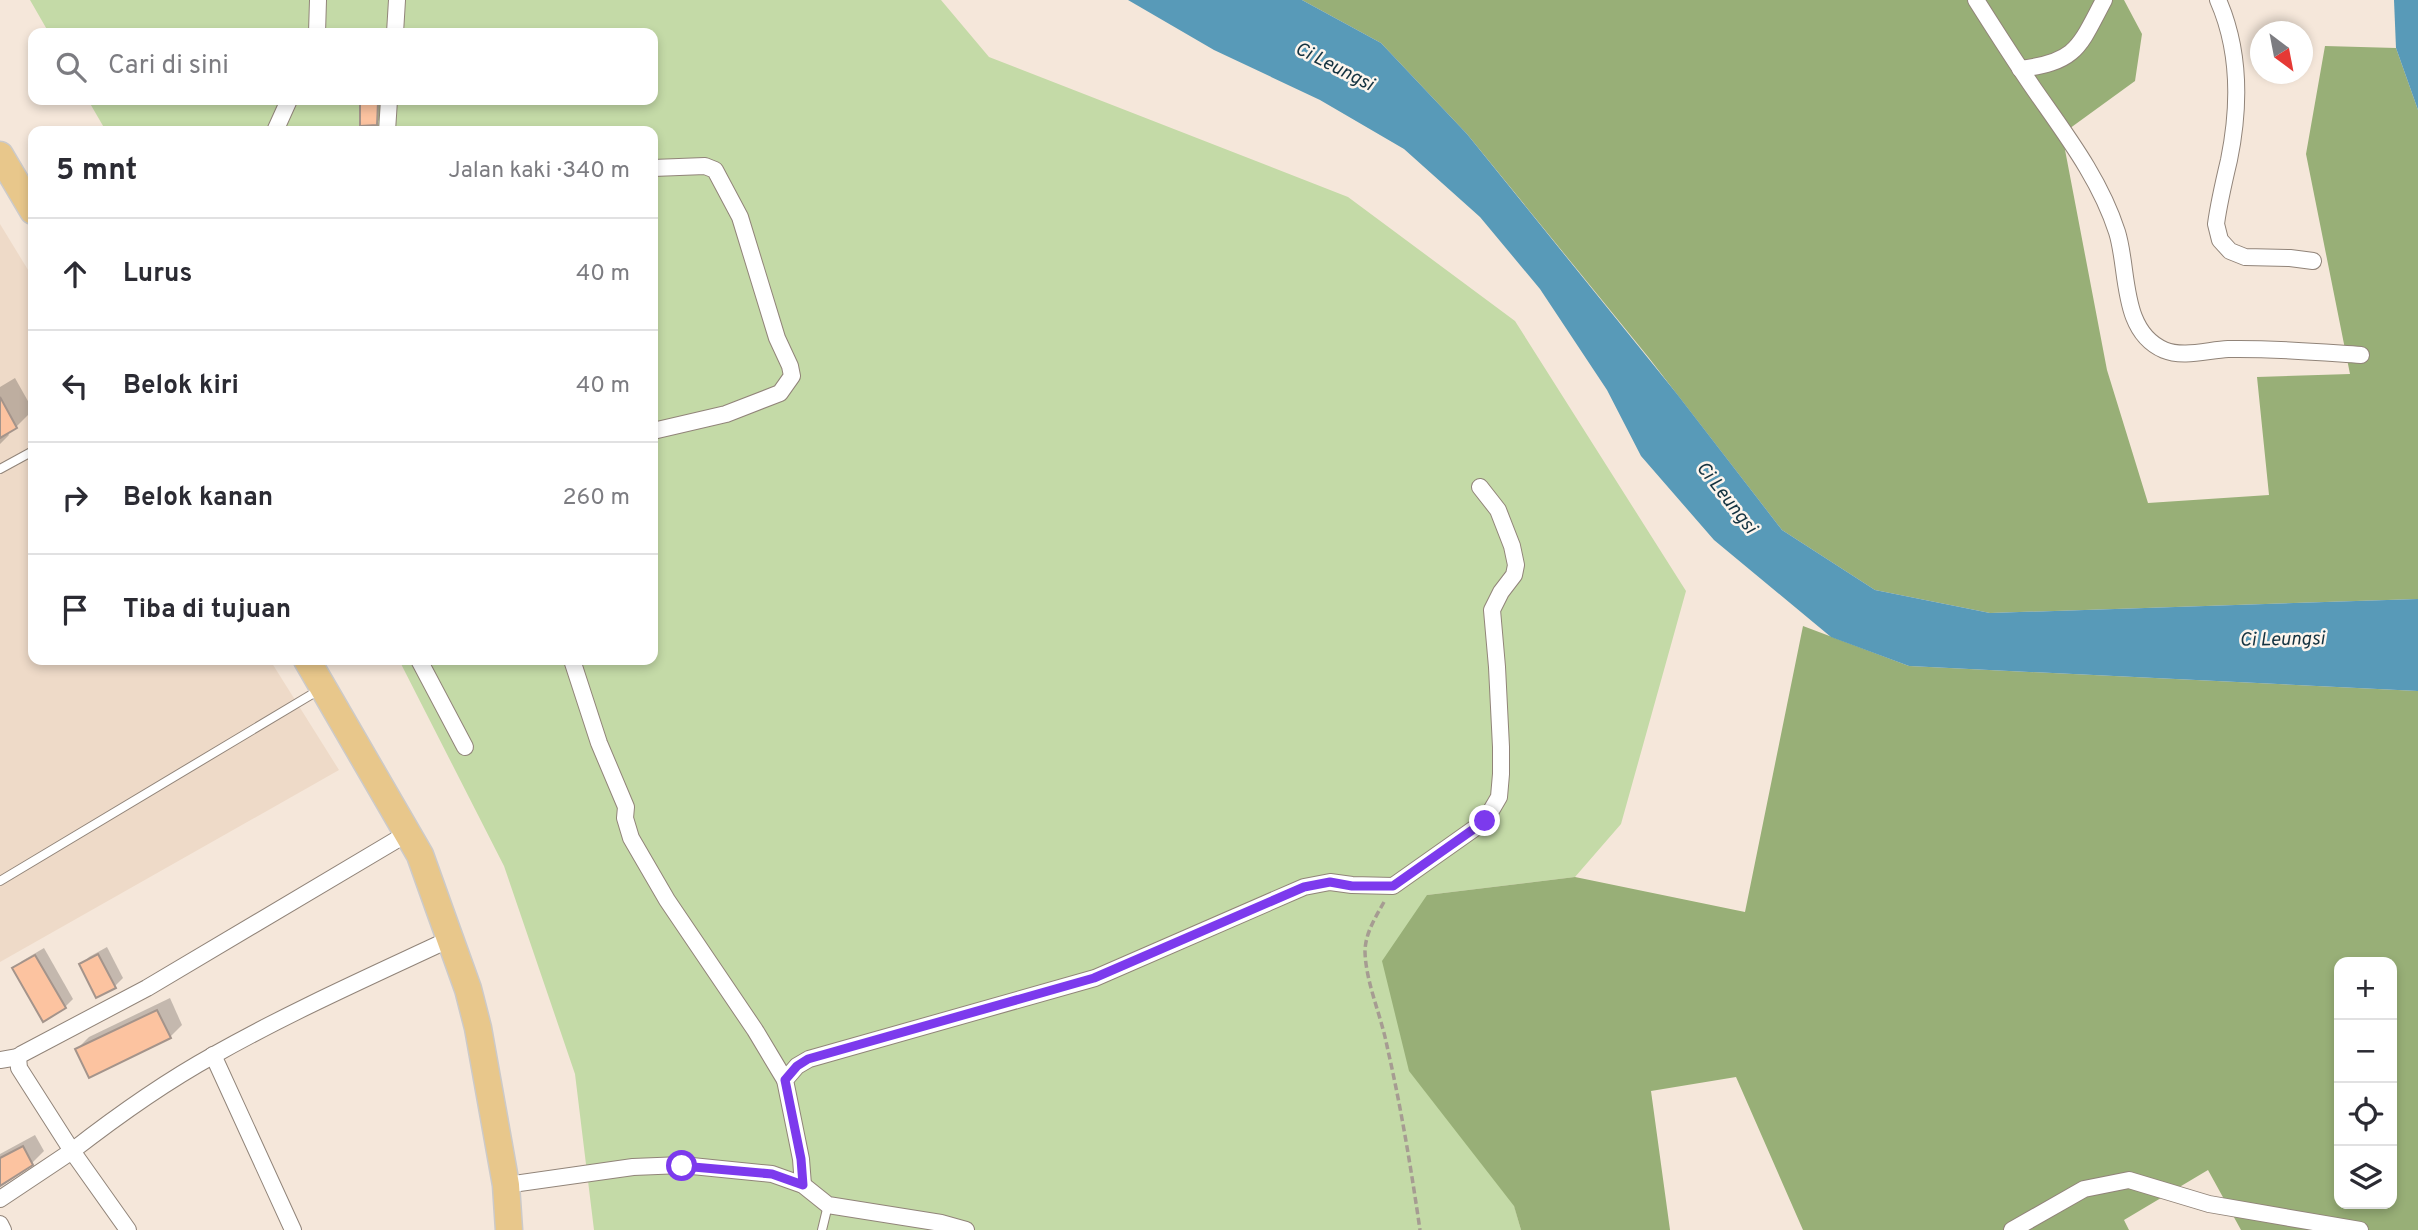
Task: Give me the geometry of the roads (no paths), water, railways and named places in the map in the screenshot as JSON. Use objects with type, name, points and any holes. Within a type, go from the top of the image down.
[{"type":"main road","points":[[0,155],[28,203]]},
{"type":"main road","points":[[310,665],[420,855],[468,989],[478,1028],[506,1185],[509,1230]]},
{"type":"street","points":[[317,28],[318,0]]},
{"type":"street","points":[[395,28],[397,0]]},
{"type":"street","points":[[1976,0],[2092,176],[2120,242],[2130,306],[2140,330],[2152,343],[2168,351],[2271,349],[2361,355]]},
{"type":"street","points":[[2020,69],[2045,66],[2065,57],[2083,38],[2104,0]]},
{"type":"street","points":[[2218,0],[2226,20],[2236,76],[2236,116],[2216,224],[2220,240],[2230,251],[2245,257],[2313,261]]},
{"type":"street","points":[[277,126],[287,105]]},
{"type":"street","points":[[387,126],[389,105]]},
{"type":"street","points":[[658,168],[705,166],[715,170],[740,217],[792,376],[780,394],[726,414],[658,430]]},
{"type":"street","points":[[785,1080],[797,1066],[808,1059],[1094,978],[1304,887],[1330,882],[1352,886],[1393,886],[1485,821],[1499,797],[1501,774],[1492,610],[1514,575],[1516,565],[1499,510],[1480,487]]},
{"type":"street","points":[[422,665],[465,747]]},
{"type":"street","points":[[574,665],[599,743],[626,807],[625,818],[631,838],[672,909],[755,1030],[785,1080],[801,1159],[803,1185]]},
{"type":"street","points":[[0,1060],[19,1057],[28,1049],[147,988],[408,833]]},
{"type":"street","points":[[0,1199],[213,1055],[450,939]]},
{"type":"street","points":[[213,1055],[293,1230]]},
{"type":"street","points":[[19,1057],[19,1069],[128,1230]]},
{"type":"street","points":[[506,1185],[633,1167],[682,1166],[772,1174],[803,1185],[828,1205],[941,1223],[966,1230]]},
{"type":"street","points":[[2012,1230],[2084,1189],[2129,1180],[2209,1204],[2360,1230]]},
{"type":"street","points":[[0,1224],[3,1230]]},
{"type":"lane","points":[[0,469],[28,454]]},
{"type":"lane","points":[[0,881],[324,686]]},
{"type":"lane","points":[[822,1230],[828,1205]]},
{"type":"water","name":"Ci Leungsi","points":[[1128,0],[1302,0],[1381,43],[1467,134],[1677,394],[1782,530],[1875,590],[1990,613],[2418,599],[2418,691],[1909,666],[1831,637],[1714,540],[1641,456],[1607,390],[1540,289],[1480,217],[1404,149],[1320,100],[1214,50]]},
{"type":"water","points":[[2394,0],[2418,0],[2418,110],[2396,48]]}]
